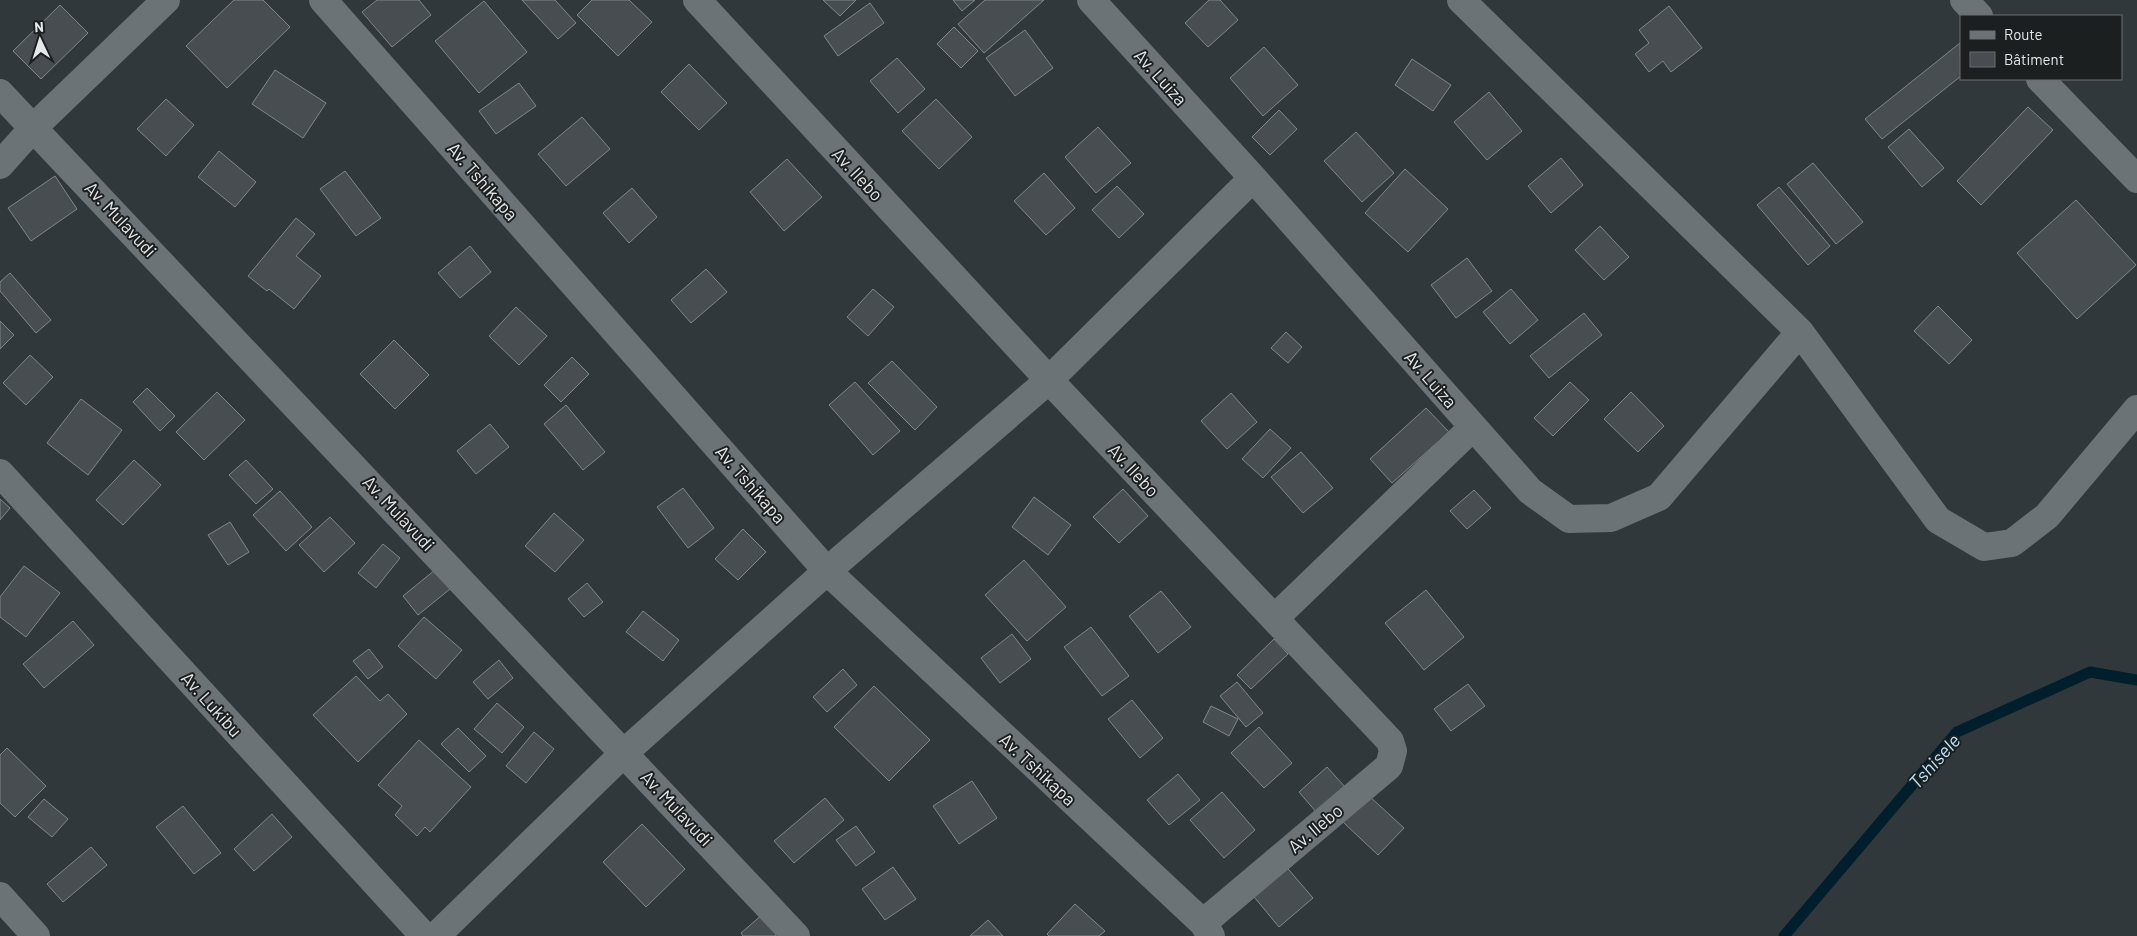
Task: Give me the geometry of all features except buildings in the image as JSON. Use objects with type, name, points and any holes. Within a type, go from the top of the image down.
[{"type":"street","points":[[0,165],[34,128],[166,0]]},
{"type":"street","name":"Av. Tshikapa","points":[[323,0],[827,571],[1207,929]]},
{"type":"street","name":"Av. Ilebo","points":[[697,0],[1049,380],[1390,741],[1393,751],[1388,766],[1207,929]]},
{"type":"street","name":"Av. Luiza","points":[[1091,0],[1253,178],[1530,491],[1569,519],[1611,518],[1659,498],[1800,332]]},
{"type":"street","points":[[1461,0],[1800,332],[1938,520],[1984,547],[2012,543],[2047,516],[2137,409]]},
{"type":"street","points":[[1964,0],[1978,15]]},
{"type":"street","points":[[2041,80],[2137,179]]},
{"type":"street","name":"Av. Mulavudi","points":[[0,93],[625,752],[796,936]]},
{"type":"street","points":[[436,936],[625,752],[827,571],[1049,380],[1253,178]]},
{"type":"street","points":[[1275,618],[1473,426]]},
{"type":"street","name":"Av. Lukibu","points":[[0,473],[424,936]]},
{"type":"street","points":[[0,896],[36,936]]},
{"type":"waterway","name":"Tshisele","points":[[1784,936],[1957,732],[2090,672],[2137,680]]}]
